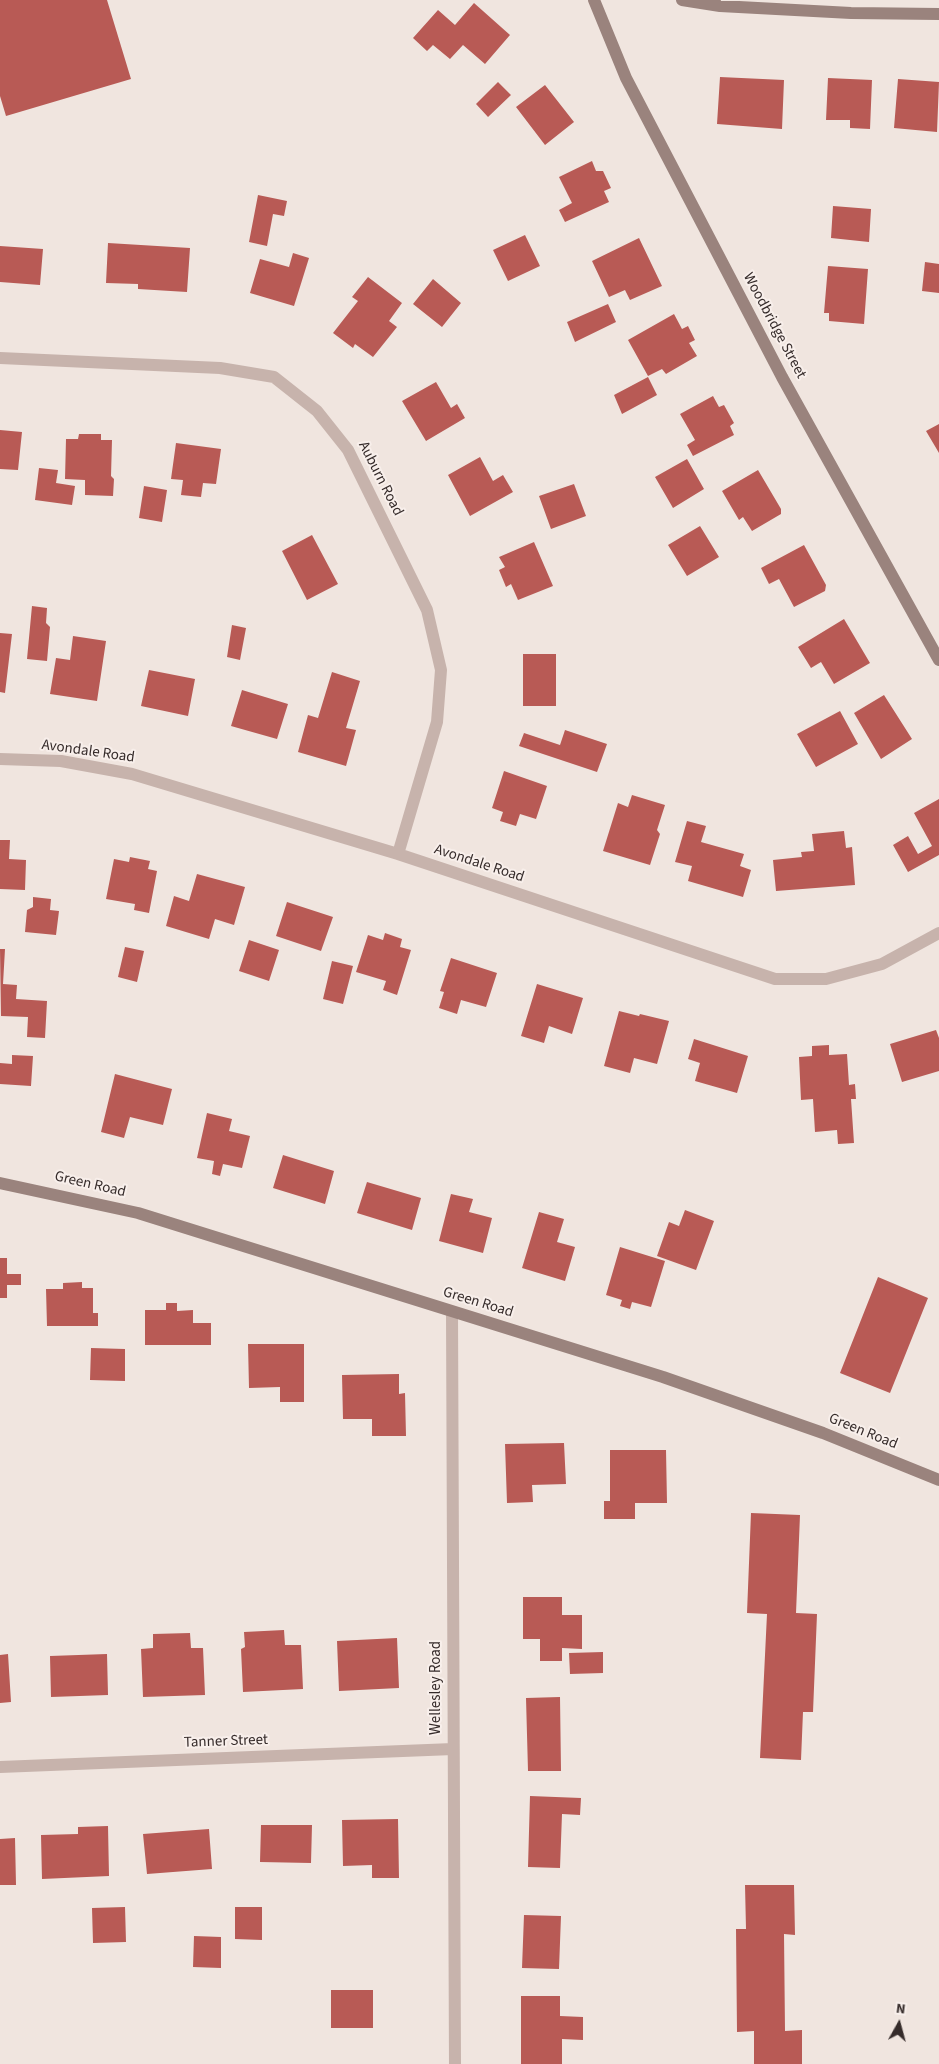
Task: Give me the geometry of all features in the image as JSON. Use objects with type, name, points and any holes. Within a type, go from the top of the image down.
[{"type":"street","name":"Woodbridge Street","points":[[594,0],[626,78],[782,377],[939,660]]},
{"type":"street","points":[[682,0],[720,6],[851,13],[939,14]]},
{"type":"street","name":"Auburn Road","points":[[0,358],[220,368],[274,377],[317,411],[343,443],[427,610],[442,670],[437,722],[398,854]]},
{"type":"street","name":"Avondale Road","points":[[0,759],[61,761],[132,774],[398,854],[775,979],[826,979],[882,964],[939,933]]},
{"type":"street","name":"Green Road","points":[[0,1184],[138,1213],[663,1377],[823,1433],[939,1480]]},
{"type":"street","name":"Wellesley Road","points":[[452,1312],[455,2064]]},
{"type":"street","name":"Tanner Street","points":[[0,1767],[453,1749]]},
{"type":"building","points":[[0,0],[107,0],[131,79],[6,116],[0,96]]},
{"type":"building","points":[[474,3],[510,35],[485,64],[463,45],[450,59],[433,45],[427,51],[413,38],[438,10],[455,25]]},
{"type":"building","points":[[720,77],[784,80],[782,129],[717,124]]},
{"type":"building","points":[[828,78],[872,80],[870,129],[850,128],[850,120],[826,120]]},
{"type":"building","points":[[898,79],[939,82],[937,132],[894,128]]},
{"type":"building","points":[[498,82],[511,95],[488,117],[476,104]]},
{"type":"building","points":[[545,85],[574,122],[545,145],[516,107]]},
{"type":"building","points":[[592,161],[596,171],[603,171],[611,188],[604,191],[609,202],[565,222],[559,210],[572,203],[559,177]]},
{"type":"building","points":[[258,195],[287,201],[284,216],[273,214],[267,246],[249,242]]},
{"type":"building","points":[[833,206],[871,209],[869,242],[831,238]]},
{"type":"building","points":[[525,235],[540,266],[508,281],[493,250]]},
{"type":"building","points":[[639,238],[662,286],[630,300],[625,290],[609,297],[592,261]]},
{"type":"building","points":[[108,243],[190,248],[187,292],[138,289],[138,284],[106,283]]},
{"type":"building","points":[[0,246],[43,249],[40,285],[0,282]]},
{"type":"building","points":[[293,253],[309,258],[294,306],[250,293],[260,259],[289,267]]},
{"type":"building","points":[[925,262],[939,264],[939,293],[922,291]]},
{"type":"building","points":[[828,266],[868,269],[864,324],[829,321],[829,313],[824,313]]},
{"type":"building","points":[[368,277],[402,303],[389,321],[397,327],[373,357],[355,344],[353,348],[333,333],[358,301],[352,297]]},
{"type":"building","points":[[433,279],[461,303],[442,327],[413,304]]},
{"type":"building","points":[[608,304],[616,322],[575,342],[567,322]]},
{"type":"building","points":[[674,314],[682,329],[688,326],[695,340],[689,343],[697,356],[666,374],[662,369],[648,376],[628,340]]},
{"type":"building","points":[[648,377],[657,395],[622,414],[614,395]]},
{"type":"building","points":[[436,382],[451,408],[457,404],[465,418],[426,441],[402,401]]},
{"type":"building","points":[[713,396],[719,407],[724,405],[734,423],[730,426],[734,435],[693,456],[687,445],[695,440],[680,414]]},
{"type":"building","points":[[939,424],[939,453],[926,431]]},
{"type":"building","points":[[0,430],[22,432],[18,470],[0,469]]},
{"type":"building","points":[[79,434],[101,434],[101,440],[112,440],[111,476],[114,479],[113,496],[85,495],[85,480],[65,479],[66,439],[78,439]]},
{"type":"building","points":[[176,443],[221,449],[216,484],[203,483],[201,497],[181,495],[183,480],[171,479]]},
{"type":"building","points":[[480,457],[493,481],[503,475],[513,492],[470,516],[448,475]]},
{"type":"building","points":[[687,459],[704,489],[673,508],[655,477]]},
{"type":"building","points":[[39,468],[58,470],[56,483],[75,486],[72,505],[35,500]]},
{"type":"building","points":[[758,470],[781,509],[781,514],[752,531],[743,517],[739,520],[722,491]]},
{"type":"building","points":[[574,484],[586,516],[551,529],[539,496]]},
{"type":"building","points":[[144,486],[167,490],[162,522],[139,518]]},
{"type":"building","points":[[700,526],[719,557],[687,576],[668,545]]},
{"type":"building","points":[[312,535],[338,584],[307,600],[282,551]]},
{"type":"building","points":[[534,542],[553,586],[518,600],[511,584],[506,587],[499,570],[505,567],[499,557]]},
{"type":"building","points":[[804,545],[826,585],[825,591],[794,607],[779,579],[769,584],[761,568]]},
{"type":"building","points":[[32,606],[47,608],[46,623],[50,627],[47,661],[27,659]]},
{"type":"building","points":[[844,619],[870,663],[834,684],[821,662],[811,668],[798,647]]},
{"type":"building","points":[[232,625],[246,628],[240,660],[227,657]]},
{"type":"building","points":[[0,633],[12,634],[5,693],[0,692]]},
{"type":"building","points":[[73,636],[106,641],[97,701],[50,694],[56,658],[70,660]]},
{"type":"building","points":[[523,654],[556,654],[556,706],[523,706]]},
{"type":"building","points":[[149,670],[195,679],[188,716],[141,706]]},
{"type":"building","points":[[332,672],[360,681],[346,728],[356,730],[346,766],[298,752],[308,715],[318,718]]},
{"type":"building","points":[[242,690],[288,704],[277,739],[231,726]]},
{"type":"building","points":[[884,695],[912,739],[881,759],[854,713]]},
{"type":"building","points":[[840,711],[858,744],[816,767],[797,734]]},
{"type":"building","points":[[565,730],[607,744],[597,772],[519,746],[524,733],[560,745]]},
{"type":"building","points":[[504,771],[547,786],[536,819],[520,814],[516,826],[500,821],[503,812],[492,808]]},
{"type":"building","points":[[632,795],[665,805],[657,830],[660,834],[650,865],[603,851],[618,803],[628,807]]},
{"type":"building","points":[[939,799],[939,855],[908,872],[893,845],[908,836],[918,854],[932,846],[914,813]]},
{"type":"building","points":[[687,821],[706,826],[701,842],[744,854],[740,866],[751,870],[743,897],[688,881],[692,866],[675,862]]},
{"type":"building","points":[[844,831],[846,848],[852,847],[855,885],[776,891],[773,860],[802,857],[801,852],[814,851],[812,834]]},
{"type":"building","points":[[0,840],[10,840],[9,859],[26,860],[25,890],[0,889]]},
{"type":"building","points":[[130,857],[150,861],[148,869],[157,871],[149,913],[134,910],[135,904],[106,899],[114,859],[129,862]]},
{"type":"building","points":[[197,874],[245,887],[234,925],[215,919],[209,939],[166,926],[174,896],[189,901]]},
{"type":"building","points":[[33,897],[51,899],[50,910],[59,911],[56,935],[25,932],[27,910],[33,907]]},
{"type":"building","points":[[287,902],[333,917],[321,951],[276,936]]},
{"type":"building","points":[[385,933],[402,939],[400,947],[411,950],[397,995],[383,990],[386,981],[356,972],[368,935],[383,940]]},
{"type":"building","points":[[249,940],[279,950],[269,981],[239,971]]},
{"type":"building","points":[[125,947],[144,951],[137,982],[118,977]]},
{"type":"building","points":[[0,949],[5,949],[3,984],[17,985],[16,999],[47,1001],[45,1038],[27,1037],[28,1017],[1,1016]]},
{"type":"building","points":[[451,958],[497,973],[486,1007],[461,1000],[457,1014],[439,1008],[444,992],[440,991]]},
{"type":"building","points":[[332,961],[353,966],[343,1004],[323,999]]},
{"type":"building","points":[[537,984],[583,998],[572,1034],[549,1026],[544,1043],[521,1036]]},
{"type":"building","points":[[619,1011],[669,1021],[657,1064],[634,1058],[630,1073],[604,1066]]},
{"type":"building","points":[[936,1030],[939,1038],[939,1071],[902,1082],[890,1044]]},
{"type":"building","points":[[694,1039],[748,1056],[737,1093],[695,1081],[700,1063],[688,1059]]},
{"type":"building","points":[[829,1045],[829,1055],[847,1054],[849,1085],[855,1084],[856,1099],[851,1099],[854,1143],[838,1144],[837,1130],[815,1132],[813,1099],[801,1100],[799,1057],[812,1056],[812,1046]]},
{"type":"building","points":[[12,1055],[33,1056],[31,1086],[0,1084],[0,1063],[12,1064]]},
{"type":"building","points":[[115,1074],[172,1089],[163,1125],[130,1117],[124,1138],[101,1132]]},
{"type":"building","points":[[207,1113],[232,1119],[229,1131],[250,1136],[242,1168],[223,1164],[220,1176],[212,1174],[214,1161],[197,1158]]},
{"type":"building","points":[[283,1155],[334,1171],[325,1204],[273,1188]]},
{"type":"building","points":[[367,1182],[421,1198],[412,1230],[357,1213]]},
{"type":"building","points":[[451,1194],[473,1199],[469,1212],[492,1218],[483,1253],[439,1241]]},
{"type":"building","points":[[685,1210],[714,1221],[696,1270],[657,1256],[669,1222],[679,1226]]},
{"type":"building","points":[[539,1212],[564,1219],[557,1242],[575,1247],[565,1281],[522,1268]]},
{"type":"building","points":[[620,1247],[665,1261],[651,1307],[632,1302],[630,1309],[620,1306],[622,1300],[606,1295]]},
{"type":"building","points":[[0,1258],[7,1258],[7,1274],[21,1274],[21,1285],[7,1285],[7,1298],[0,1298]]},
{"type":"building","points":[[878,1277],[928,1298],[890,1393],[840,1373]]},
{"type":"building","points":[[82,1282],[82,1288],[93,1288],[93,1313],[98,1313],[98,1326],[47,1326],[46,1289],[63,1289],[63,1283]]},
{"type":"building","points":[[166,1303],[177,1303],[177,1311],[193,1310],[193,1323],[211,1323],[211,1345],[145,1345],[145,1310],[166,1310]]},
{"type":"building","points":[[248,1344],[304,1344],[304,1402],[280,1402],[280,1387],[249,1388]]},
{"type":"building","points":[[91,1348],[125,1349],[125,1381],[90,1380]]},
{"type":"building","points":[[399,1374],[399,1394],[405,1393],[406,1436],[372,1436],[372,1419],[343,1419],[342,1375]]},
{"type":"building","points":[[564,1443],[566,1484],[532,1485],[533,1502],[507,1503],[505,1444]]},
{"type":"building","points":[[610,1450],[666,1450],[667,1503],[635,1503],[635,1519],[604,1519],[604,1501],[610,1501]]},
{"type":"building","points":[[751,1513],[800,1515],[796,1613],[817,1614],[813,1712],[803,1712],[801,1760],[760,1758],[767,1614],[747,1613]]},
{"type":"building","points":[[523,1597],[562,1597],[562,1615],[582,1615],[582,1649],[562,1648],[562,1661],[540,1661],[540,1639],[523,1639]]},
{"type":"building","points":[[284,1630],[285,1645],[301,1645],[303,1689],[243,1692],[241,1649],[245,1647],[244,1632]]},
{"type":"building","points":[[190,1633],[191,1648],[203,1648],[205,1695],[143,1697],[141,1649],[153,1648],[153,1634]]},
{"type":"building","points":[[397,1638],[399,1688],[339,1691],[337,1641]]},
{"type":"building","points":[[603,1652],[603,1673],[570,1674],[569,1653]]},
{"type":"building","points":[[8,1654],[11,1702],[0,1703],[0,1655]]},
{"type":"building","points":[[107,1654],[108,1695],[51,1697],[50,1656]]},
{"type":"building","points":[[560,1697],[561,1771],[528,1771],[526,1698]]},
{"type":"building","points":[[530,1796],[581,1798],[580,1815],[562,1814],[560,1868],[528,1867]]},
{"type":"building","points":[[398,1819],[399,1878],[372,1878],[372,1865],[343,1866],[342,1820]]},
{"type":"building","points":[[261,1825],[312,1825],[311,1863],[260,1862]]},
{"type":"building","points":[[108,1826],[109,1876],[42,1879],[41,1835],[78,1834],[78,1827]]},
{"type":"building","points":[[209,1829],[212,1869],[147,1874],[143,1834]]},
{"type":"building","points":[[15,1838],[16,1885],[0,1885],[0,1839]]},
{"type":"building","points":[[745,1885],[794,1885],[795,1935],[784,1934],[785,2031],[802,2030],[802,2064],[754,2064],[754,2031],[737,2032],[736,1929],[746,1929]]},
{"type":"building","points":[[125,1907],[126,1942],[93,1943],[92,1908]]},
{"type":"building","points":[[235,1907],[262,1907],[262,1940],[235,1939]]},
{"type":"building","points":[[524,1915],[561,1916],[559,1969],[522,1968]]},
{"type":"building","points":[[194,1936],[221,1937],[221,1968],[193,1967]]},
{"type":"building","points":[[331,1990],[373,1990],[373,2028],[331,2028]]},
{"type":"building","points":[[521,1996],[560,1996],[560,2016],[583,2017],[583,2040],[562,2039],[562,2064],[521,2064]]}]
